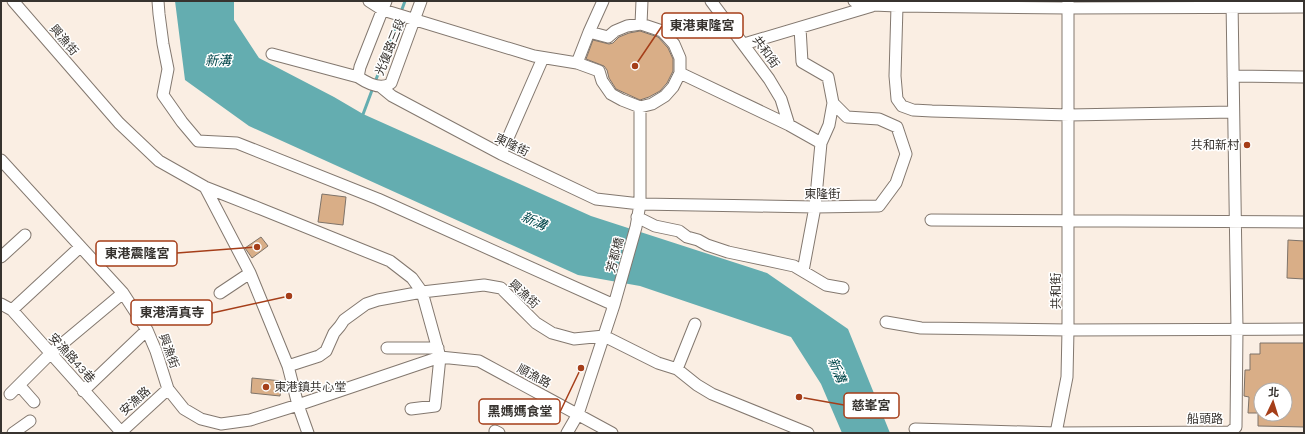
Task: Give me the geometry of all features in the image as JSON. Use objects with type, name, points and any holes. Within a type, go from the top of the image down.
[{"type":"street","name":"興漁街","points":[[1,160],[123,293],[147,330],[156,351],[168,389],[184,409],[201,419],[221,424],[250,420],[298,405],[439,353],[422,292],[412,278],[390,261],[205,187],[159,161],[119,123],[13,1]]},
{"type":"street","points":[[158,1],[163,44],[168,69],[163,95],[182,122],[198,141],[237,143],[378,199],[614,305],[578,414],[567,433]]},
{"type":"street","points":[[369,1],[385,5],[415,19],[543,58],[577,63],[599,71],[602,81],[611,94],[640,107],[652,104],[665,96],[673,87],[680,73],[680,58],[674,44],[662,31],[641,24],[627,26],[615,31],[608,37],[589,32]]},
{"type":"street","name":"光復路三段","points":[[385,5],[360,67],[360,78],[381,87],[387,86],[391,83],[421,1]]},
{"type":"street","points":[[577,63],[603,1]]},
{"type":"street","points":[[641,24],[642,1]]},
{"type":"street","name":"共和街","points":[[711,1],[769,79],[781,99],[789,125]]},
{"type":"street","points":[[854,1],[873,5],[897,6],[1232,4],[1304,7]]},
{"type":"street","name":"共和街","points":[[1056,433],[1067,377],[1069,222],[1068,4]]},
{"type":"street","name":"船頭路","points":[[1056,433],[1230,432],[1236,427],[1236,221],[1232,4]]},
{"type":"street","points":[[744,44],[873,5]]},
{"type":"street","points":[[897,6],[895,76],[897,99],[902,106],[913,110],[1069,116],[1233,112]]},
{"type":"street","points":[[800,28],[802,62],[828,77],[833,103],[830,125],[821,143],[815,207],[803,271]]},
{"type":"street","points":[[272,54],[360,78]]},
{"type":"street","points":[[501,154],[543,58]]},
{"type":"street","points":[[680,73],[789,125],[821,143]]},
{"type":"street","points":[[1233,76],[1304,77]]},
{"type":"street","name":"東隆街","points":[[381,87],[392,96],[501,154],[596,199],[640,204],[815,207],[879,206],[896,183],[906,154],[897,127],[878,119],[847,117],[833,103]]},
{"type":"street","points":[[640,107],[640,204]]},
{"type":"street","points":[[205,187],[250,273],[288,366],[298,405],[308,433]]},
{"type":"street","name":"芳都橋","points":[[614,305],[640,204]]},
{"type":"street","points":[[931,220],[1069,222],[1304,222]]},
{"type":"street","points":[[636,222],[679,231],[687,237],[728,252],[794,266],[826,285],[843,288]]},
{"type":"street","points":[[3,250],[25,235]]},
{"type":"street","points":[[12,310],[80,247]]},
{"type":"street","points":[[220,293],[250,273]]},
{"type":"street","name":"興漁街","points":[[288,366],[319,356],[326,351],[334,333],[344,320],[366,304],[378,300],[422,292],[484,286],[501,288],[536,322],[552,333],[574,339],[604,336]]},
{"type":"street","points":[[10,394],[50,354],[123,293]]},
{"type":"street","name":"安漁路43巷","points":[[1,304],[12,310],[121,433]]},
{"type":"street","points":[[886,322],[921,328],[1068,330],[1304,329]]},
{"type":"street","points":[[677,369],[695,324]]},
{"type":"street","points":[[84,391],[147,330]]},
{"type":"street","points":[[604,336],[658,363],[677,369],[697,385],[712,394],[793,430],[808,433]]},
{"type":"street","name":"順漁路","points":[[387,348],[439,353],[480,361],[612,433]]},
{"type":"street","points":[[411,409],[435,406],[439,353]]},
{"type":"street","points":[[19,385],[34,402]]},
{"type":"street","name":"安漁路","points":[[121,433],[168,389]]},
{"type":"street","points":[[13,433],[30,421]]},
{"type":"street","points":[[915,429],[1056,433]]},
{"type":"water","name":"新溝","points":[[175,1],[234,1],[234,20],[259,58],[334,97],[363,114],[591,216],[767,273],[848,329],[890,433],[842,433],[821,384],[791,337],[640,286],[578,275],[249,126],[185,80]]},
{"type":"building","points":[[640,31],[658,37],[668,48],[673,59],[673,71],[667,83],[660,91],[640,100],[616,89],[604,66],[586,59],[593,40],[609,44],[613,43],[619,37]]},
{"type":"building","points":[[322,194],[346,197],[343,225],[318,222]]},
{"type":"building","points":[[261,237],[268,246],[252,258],[245,248]]},
{"type":"building","points":[[1288,240],[1304,241],[1304,279],[1287,278]]},
{"type":"building","points":[[1260,343],[1304,343],[1304,427],[1258,426],[1258,422],[1293,422],[1293,382],[1253,382],[1253,413],[1248,413],[1249,397],[1244,396],[1245,370],[1250,370],[1250,354],[1260,354]]},
{"type":"building","name":"東港鎮共心堂","points":[[252,378],[282,381],[280,396],[251,393]]},
{"type":"waterway","points":[[401,12],[405,1]]},
{"type":"waterway","points":[[362,117],[399,18]]},
{"type":"place","name":"東港東隆宮","points":[[635,66]]},
{"type":"place","name":"共和新村","points":[[1247,145]]},
{"type":"place","name":"東港震隆宮","points":[[257,247]]},
{"type":"place","name":"東港清真寺","points":[[289,296]]},
{"type":"place","name":"黑媽媽食堂","points":[[581,368]]},
{"type":"place","name":"東港鎮共心堂","points":[[266,387]]},
{"type":"place","name":"慈峯宮","points":[[799,397]]}]
